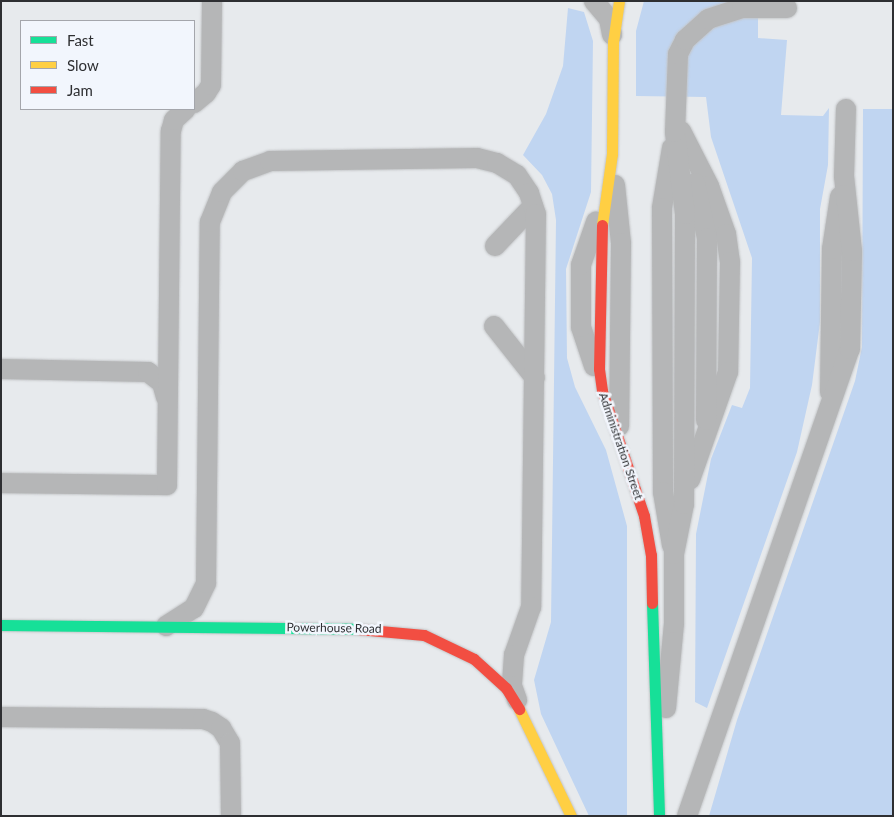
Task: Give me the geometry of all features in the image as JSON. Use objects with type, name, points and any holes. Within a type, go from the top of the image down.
[{"type":"street","points":[[605,201],[612,154],[613,42],[619,1]]},
{"type":"street","name":"Administration Street","points":[[602,391],[644,516],[651,555],[660,772],[659,816]]},
{"type":"street","name":"Powerhouse Road","points":[[1,625],[406,630],[442,641],[474,659],[506,688],[518,705],[571,816]]},
{"type":"lane","points":[[195,103],[206,94],[211,85],[212,1]]},
{"type":"lane","points":[[594,1],[609,18],[613,42]]},
{"type":"lane","points":[[684,504],[685,214],[679,136],[674,100],[678,54],[697,27],[708,19],[742,8],[787,8]]},
{"type":"lane","points":[[687,816],[850,349],[852,251],[844,172],[846,109]]},
{"type":"lane","points":[[1,483],[167,485],[171,131],[174,120],[185,110]]},
{"type":"lane","points":[[674,554],[684,504],[702,444],[728,372],[730,262],[726,234],[709,186],[679,136]]},
{"type":"lane","points":[[660,772],[674,623],[674,554],[663,492],[662,208],[679,136]]},
{"type":"lane","points":[[612,154],[621,243],[619,424],[623,450]]},
{"type":"lane","points":[[166,626],[194,608],[206,583],[210,222],[218,199],[232,180],[255,164],[270,161],[476,158],[497,163],[517,175],[529,193],[533,206],[537,239],[531,607],[514,655],[511,672],[518,705]]},
{"type":"lane","points":[[602,391],[581,327],[581,265],[605,201]]},
{"type":"lane","points":[[495,246],[533,206]]},
{"type":"lane","points":[[494,326],[535,378]]},
{"type":"lane","points":[[1,369],[148,372],[162,383],[168,409]]},
{"type":"lane","points":[[1,718],[203,719],[212,722],[226,735],[232,754],[231,816]]},
{"type":"shaded area","points":[[644,1],[758,1],[758,38],[787,40],[781,115],[823,116],[829,108],[828,165],[820,209],[820,322],[812,385],[797,452],[707,708],[695,702],[696,534],[711,459],[732,405],[742,408],[750,388],[752,258],[711,137],[706,97],[636,96],[636,31]]},
{"type":"shaded area","points":[[568,8],[584,12],[593,41],[591,192],[566,269],[567,358],[575,387],[606,450],[627,526],[627,816],[589,816],[541,714],[534,680],[551,622],[556,220],[552,194],[542,175],[523,155],[546,114],[563,66]]},
{"type":"shaded area","points":[[863,109],[893,109],[893,816],[709,816],[737,720],[855,381],[862,347]]},
{"type":"traffic: fast","points":[[652,603],[659,816]]},
{"type":"traffic: fast","points":[[1,625],[358,629]]},
{"type":"traffic: slow","points":[[602,225],[612,154],[613,42],[619,1]]},
{"type":"traffic: slow","points":[[519,709],[571,816]]},
{"type":"traffic: jam","points":[[602,225],[599,369],[602,391],[644,516],[651,555],[652,603]]},
{"type":"traffic: jam","points":[[358,629],[424,635],[474,659],[506,688],[519,709]]}]
